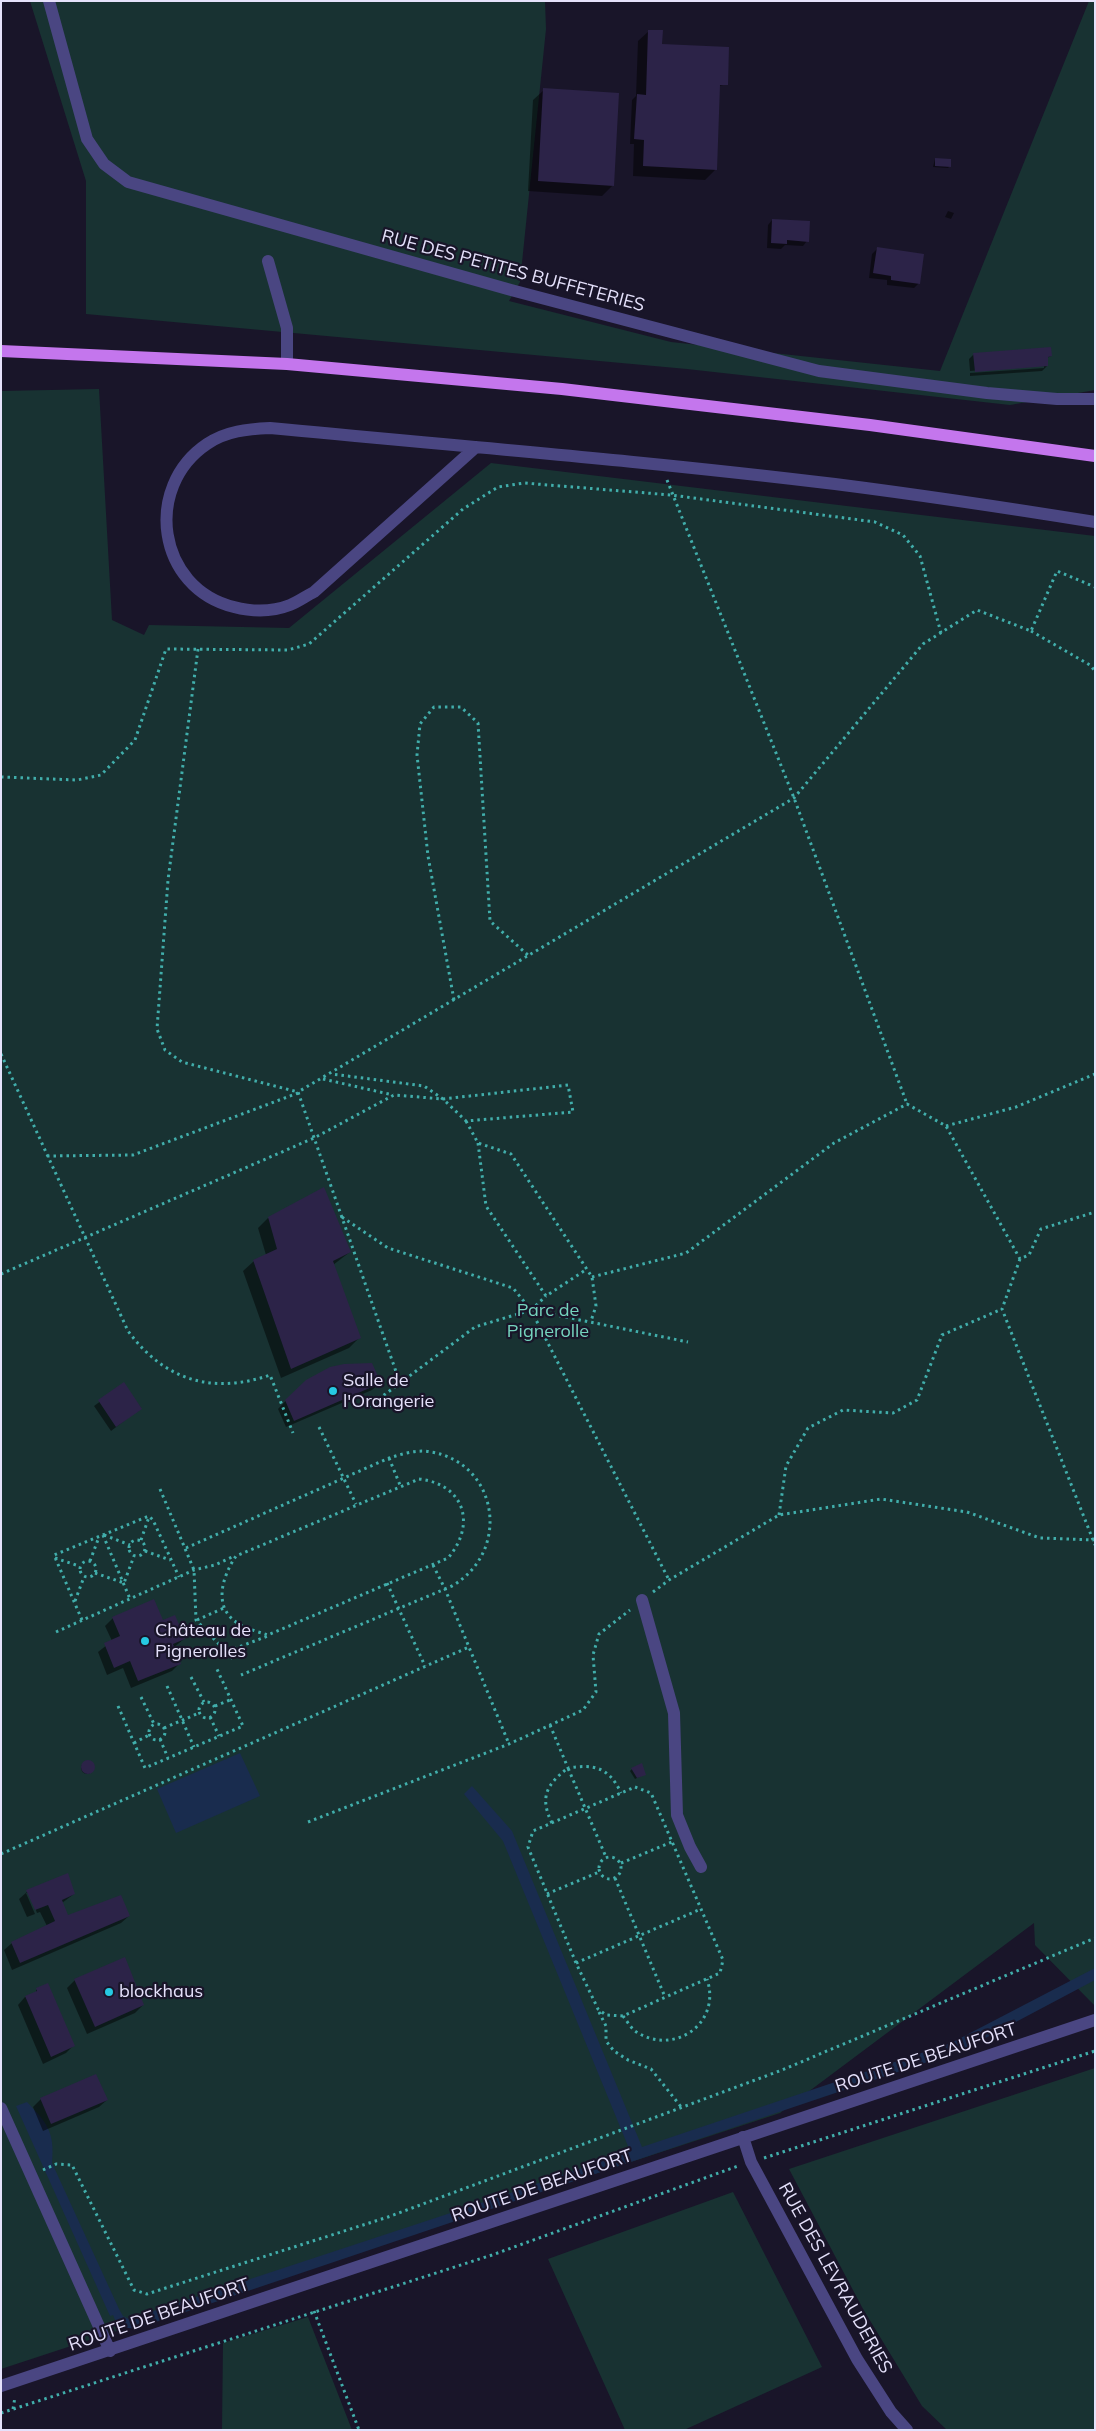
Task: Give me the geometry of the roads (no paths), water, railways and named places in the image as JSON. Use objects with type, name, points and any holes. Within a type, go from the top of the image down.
[{"type":"main road","points":[[1,351],[287,364],[562,389],[870,425],[1095,456]]},
{"type":"street","name":"RUE DES PETITES BUFFETERIES","points":[[49,1],[87,138],[104,164],[128,182],[511,290],[819,371],[987,393],[1057,399],[1095,399]]},
{"type":"street","points":[[268,261],[287,328],[287,364]]},
{"type":"street","points":[[476,447],[314,592],[292,605],[271,610],[249,611],[224,605],[207,595],[190,581],[177,564],[169,544],[166,527],[166,506],[182,468],[193,454],[209,442],[226,434],[246,429],[270,428],[476,447],[662,465],[835,484],[1095,522]]},
{"type":"street","points":[[642,1600],[674,1713],[677,1815],[690,1847],[701,1867]]},
{"type":"street","name":"ROUTE DE BEAUFORT","points":[[1,2386],[1095,2020]]},
{"type":"street","points":[[1,2108],[110,2351]]},
{"type":"street","name":"RUE DES LEVRAUDERIES","points":[[743,2137],[751,2162],[857,2359],[891,2412],[907,2430]]},
{"type":"water","points":[[240,1753],[260,1796],[176,1833],[157,1789]]},
{"type":"water","points":[[472,1786],[512,1831],[642,2147],[951,2043],[1095,1968],[1095,1980],[963,2050],[144,2326],[125,2328],[118,2324],[113,2315],[110,2316],[16,2106],[27,2102],[40,2116],[48,2129],[52,2143],[52,2163],[119,2309],[123,2316],[129,2319],[496,2198],[630,2151],[503,1841],[464,1794]]},
{"type":"place","name":"Salle de l'Orangerie","points":[[333,1391]]},
{"type":"place","name":"Château de Pignerolles","points":[[145,1641]]},
{"type":"place","name":"blockhaus","points":[[109,1992]]},
{"type":"park label","name":"Parc de Pignerolle","points":[[548,1321]]}]
